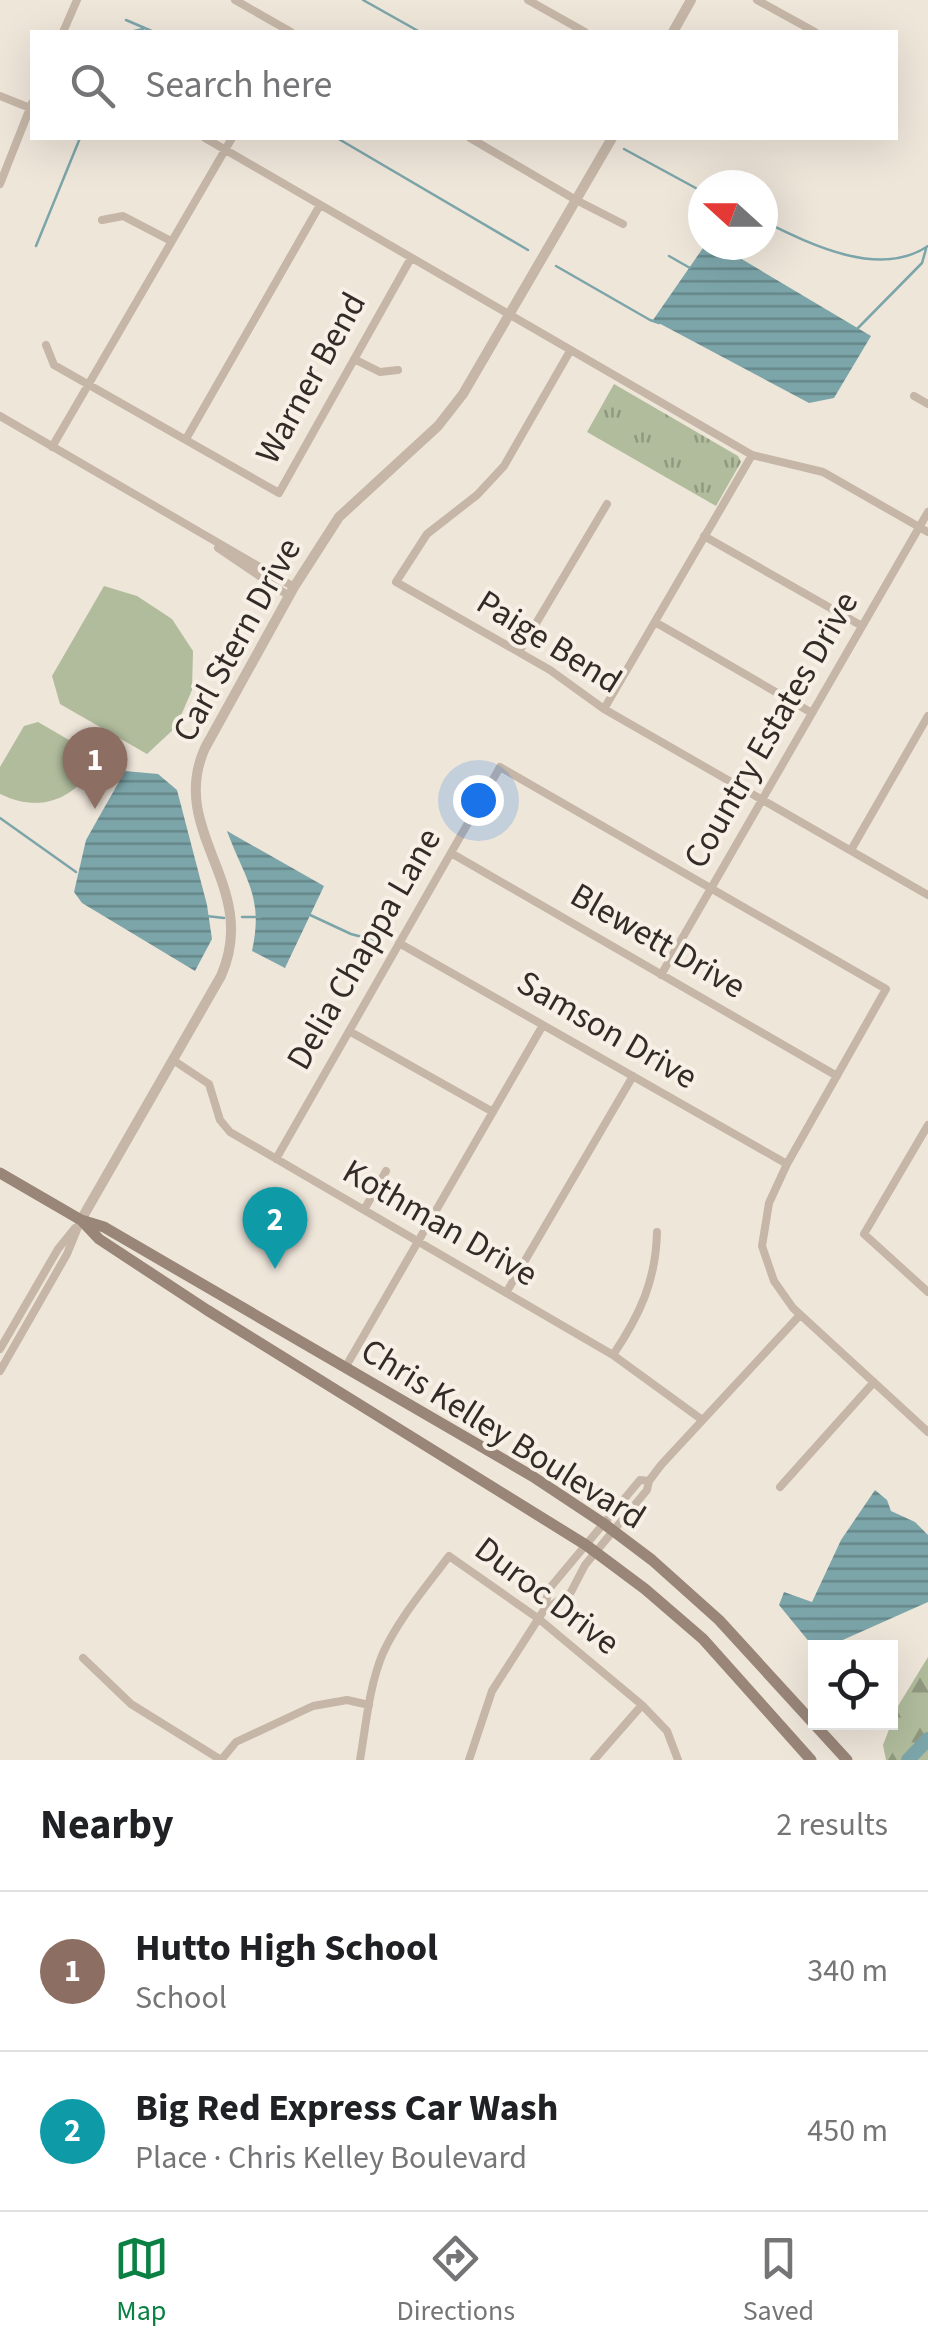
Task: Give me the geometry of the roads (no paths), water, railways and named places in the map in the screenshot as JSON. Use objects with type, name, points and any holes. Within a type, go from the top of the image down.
[{"type":"main road","name":"Chris Kelley Boulevard","points":[[0,1173],[81,1220],[104,1227],[532,1476],[608,1527],[719,1620],[846,1760]]},
{"type":"main road","name":"Chris Kelley Boulevard","points":[[81,1220],[99,1239],[207,1310],[590,1548],[702,1639],[811,1760]]},
{"type":"street","points":[[64,30],[76,0]]},
{"type":"street","points":[[235,0],[288,30]]},
{"type":"street","points":[[528,0],[581,30]]},
{"type":"street","points":[[673,30],[691,0]]},
{"type":"street","points":[[757,0],[811,30]]},
{"type":"street","points":[[0,96],[30,105]]},
{"type":"street","points":[[0,184],[30,111]]},
{"type":"street","points":[[208,140],[752,455],[823,472],[924,530]]},
{"type":"street","points":[[52,447],[231,140]]},
{"type":"street","points":[[473,140],[623,224]]},
{"type":"street","name":"Carl Stern Drive","points":[[0,1371],[68,1254],[81,1220],[221,976],[233,937],[232,914],[197,805],[198,765],[292,591],[338,517],[450,412],[611,140]]},
{"type":"street","points":[[186,439],[320,205]]},
{"type":"street","points":[[102,220],[123,216],[171,241]]},
{"type":"street","name":"Warner Bend","points":[[46,345],[54,365],[279,493],[411,258]]},
{"type":"street","name":"Paige Bend","points":[[570,350],[504,466],[477,495],[426,534],[396,582],[520,652],[604,710],[928,895]]},
{"type":"street","points":[[354,359],[380,372],[398,370]]},
{"type":"street","points":[[914,396],[928,404]]},
{"type":"street","points":[[0,416],[292,591]]},
{"type":"street","points":[[604,710],[752,455]]},
{"type":"street","points":[[520,652],[607,504]]},
{"type":"street","name":"Country Estates Drive","points":[[660,974],[862,626],[924,530],[928,512]]},
{"type":"street","points":[[704,536],[862,626]]},
{"type":"street","points":[[654,622],[812,713]]},
{"type":"street","points":[[851,850],[928,716]]},
{"type":"street","name":"Delia Chappa Lane","points":[[276,1159],[500,766],[711,888]]},
{"type":"street","name":"Blewett Drive","points":[[451,854],[837,1076]]},
{"type":"street","points":[[711,888],[886,989],[787,1164],[769,1203],[762,1246],[774,1281],[800,1315],[928,1432]]},
{"type":"street","name":"Samson Drive","points":[[400,943],[787,1164]]},
{"type":"street","points":[[346,1368],[543,1025]]},
{"type":"street","points":[[349,1031],[492,1112]]},
{"type":"street","name":"Kothman Drive","points":[[172,1060],[209,1084],[224,1127],[613,1355],[701,1419]]},
{"type":"street","points":[[506,1293],[632,1076]]},
{"type":"street","points":[[928,1125],[864,1234],[928,1292]]},
{"type":"street","points":[[364,1210],[386,1171]]},
{"type":"street","name":"Carl Stern Drive","points":[[0,1350],[58,1248],[81,1220]]},
{"type":"street","points":[[613,1355],[649,1292],[657,1232]]},
{"type":"street","points":[[469,1760],[492,1691],[541,1614],[549,1589],[647,1490],[649,1481],[701,1419],[800,1315]]},
{"type":"street","points":[[780,1487],[874,1382]]},
{"type":"street","points":[[541,1614],[571,1592],[590,1548]]},
{"type":"street","name":"Duroc Drive","points":[[360,1760],[376,1675],[395,1631],[449,1556],[541,1614],[642,1704],[666,1731],[678,1760]]},
{"type":"street","points":[[83,1658],[131,1704],[221,1760],[236,1742],[313,1706],[347,1700],[369,1705]]},
{"type":"street","points":[[594,1760],[642,1704]]},
{"type":"water","points":[[695,260],[743,260],[871,336],[834,398],[809,403],[653,320]]},
{"type":"water","points":[[125,771],[158,774],[177,790],[212,939],[195,971],[82,903],[74,892],[86,840]]},
{"type":"water","points":[[227,831],[324,886],[285,968],[252,951],[254,902]]},
{"type":"water","points":[[875,1490],[887,1500],[891,1511],[915,1522],[928,1535],[928,1602],[843,1640],[808,1640],[779,1605],[784,1592],[812,1602],[841,1540]]},
{"type":"waterway","points":[[363,0],[416,30]]},
{"type":"waterway","points":[[126,20],[149,30]]},
{"type":"waterway","points":[[139,30],[143,29]]},
{"type":"waterway","points":[[36,246],[79,140]]},
{"type":"waterway","points":[[340,140],[528,250]]},
{"type":"waterway","points":[[624,149],[688,184]]},
{"type":"waterway","points":[[778,228],[823,248],[867,259],[909,255],[928,246]]},
{"type":"waterway","points":[[857,329],[922,263],[926,249]]},
{"type":"waterway","points":[[669,256],[690,268]]},
{"type":"waterway","points":[[556,266],[659,323]]},
{"type":"waterway","points":[[0,818],[76,872]]},
{"type":"waterway","points":[[308,914],[377,941]]},
{"type":"waterway","points":[[206,916],[224,918]]},
{"type":"waterway","points":[[242,917],[260,917]]},
{"type":"waterway","points":[[908,1760],[928,1739]]},
{"type":"place","name":"Hutto High School","points":[[95,809]]},
{"type":"place","name":"Big Red Express Car Wash","points":[[275,1269]]}]
